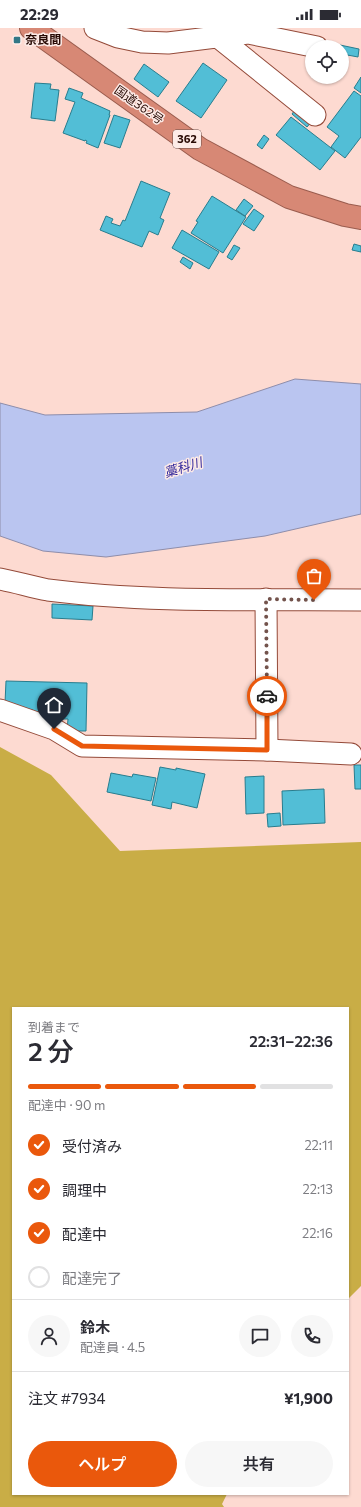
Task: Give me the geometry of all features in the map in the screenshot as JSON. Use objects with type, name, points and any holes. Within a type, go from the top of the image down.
[{"type":"highway","name":"国道362号","points":[[34,29],[200,149],[289,197],[345,216],[361,218]]},
{"type":"street","points":[[95,28],[118,37],[142,42],[168,43],[248,33],[305,45]]},
{"type":"street","points":[[218,37],[316,115]]},
{"type":"street","points":[[0,579],[46,589],[97,595],[161,598],[361,600]]},
{"type":"street","points":[[266,599],[267,750]]},
{"type":"street","points":[[0,710],[54,729],[82,746],[267,750],[351,754]]},
{"type":"shaded area","points":[[0,747],[51,775],[120,851],[361,842],[361,1286],[349,1298],[349,1007],[12,1007],[12,1495],[226,1495],[222,1504],[224,1507],[0,1507]]},
{"type":"water","name":"藁科川","points":[[295,379],[361,384],[361,514],[265,536],[106,557],[43,551],[0,536],[0,403],[45,415],[197,412]]},
{"type":"building","points":[[349,47],[359,49],[358,57],[349,55]]},
{"type":"building","points":[[203,63],[227,80],[201,118],[176,101]]},
{"type":"building","points":[[144,64],[169,82],[158,97],[134,79]]},
{"type":"building","points":[[361,77],[361,93],[354,88]]},
{"type":"building","points":[[35,83],[51,84],[50,89],[59,90],[55,121],[31,118]]},
{"type":"building","points":[[69,88],[83,93],[81,98],[110,111],[110,115],[98,148],[86,143],[87,141],[85,140],[63,133],[75,102],[65,99]]},
{"type":"building","points":[[354,91],[361,96],[361,137],[345,158],[331,147],[339,136],[327,127]]},
{"type":"building","points":[[297,107],[313,120],[307,127],[292,114]]},
{"type":"building","points":[[114,115],[130,120],[120,148],[104,143]]},
{"type":"building","points":[[291,117],[335,151],[320,170],[276,135]]},
{"type":"building","points":[[264,135],[269,139],[262,149],[257,145]]},
{"type":"building","points":[[141,181],[170,193],[160,218],[164,220],[158,235],[149,231],[142,247],[100,230],[106,216],[113,219],[111,223],[120,226],[123,220],[125,221]]},
{"type":"building","points":[[212,196],[246,217],[223,253],[191,233],[198,222],[196,221]]},
{"type":"building","points":[[244,199],[253,206],[245,216],[236,210]]},
{"type":"building","points":[[254,209],[264,216],[254,231],[243,224]]},
{"type":"building","points":[[182,230],[219,252],[209,269],[172,248]]},
{"type":"building","points":[[354,244],[361,246],[361,252],[352,250]]},
{"type":"building","points":[[234,245],[240,248],[232,260],[227,257]]},
{"type":"building","points":[[183,257],[193,263],[190,269],[180,262]]},
{"type":"building","points":[[52,604],[93,606],[92,620],[52,618]]},
{"type":"building","points":[[6,681],[87,683],[86,731],[67,731],[68,719],[53,719],[33,714],[33,710],[27,710],[5,703]]},
{"type":"building","points":[[354,765],[361,765],[361,789],[355,789]]},
{"type":"building","points":[[160,767],[176,770],[176,768],[205,774],[197,808],[172,802],[171,809],[152,805]]},
{"type":"building","points":[[111,773],[132,777],[133,774],[156,778],[151,801],[107,792]]},
{"type":"building","points":[[264,776],[264,813],[246,814],[245,777]]},
{"type":"building","points":[[324,789],[325,823],[283,825],[282,791]]},
{"type":"building","points":[[280,813],[281,826],[268,827],[267,814]]},
{"type":"way so far","points":[[267,696],[266,599],[314,600]]},
{"type":"place","name":"奈良間","points":[[17,40]]},
{"type":"route","points":[[54,729],[82,746],[267,750],[267,696]]}]
